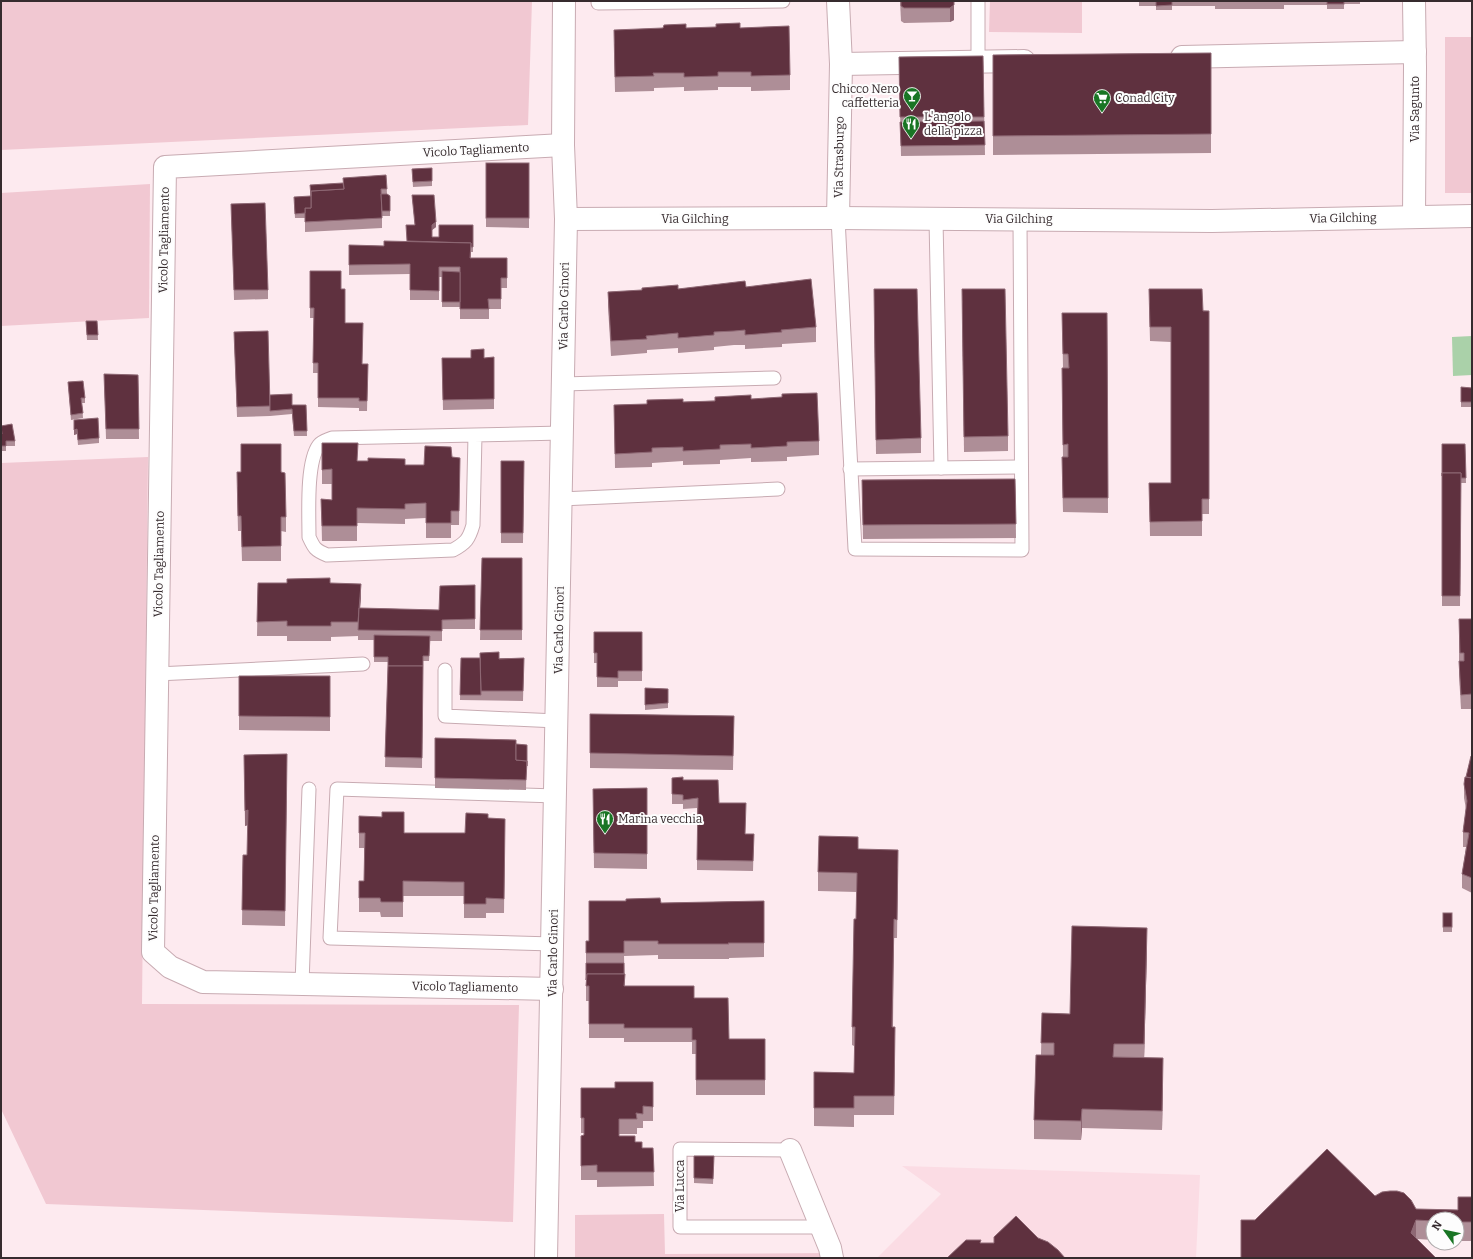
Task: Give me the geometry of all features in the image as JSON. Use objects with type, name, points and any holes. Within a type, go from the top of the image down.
[{"type":"street","name":"Via Carlo Ginori","points":[[546,1258],[566,219],[563,145],[564,1]]},
{"type":"street","name":"Via Strasburgo","points":[[838,1],[841,64],[838,218]]},
{"type":"street","name":"Via Sagunto","points":[[1414,1],[1414,217]]},
{"type":"street","points":[[1164,58],[1415,52]]},
{"type":"street","points":[[841,64],[1042,60]]},
{"type":"street","name":"Vicolo Tagliamento","points":[[552,988],[202,982],[170,967],[153,952],[166,168],[563,145]]},
{"type":"street","name":"Via Gilching","points":[[566,219],[838,218],[1212,221],[1472,216]]},
{"type":"street","name":"Via Lucca","points":[[790,1150],[822,1227],[832,1258]]},
{"type":"lane","points":[[598,3],[783,1]]},
{"type":"lane","points":[[978,1],[978,61]]},
{"type":"lane","points":[[838,218],[855,549],[1022,550],[1020,220]]},
{"type":"lane","points":[[936,219],[941,468]]},
{"type":"lane","points":[[563,384],[774,378]]},
{"type":"lane","points":[[475,435],[473,525],[469,537],[463,545],[453,550],[326,555],[317,551],[313,547],[309,537],[311,464],[315,451],[320,443],[332,438],[562,433]]},
{"type":"lane","points":[[850,469],[1021,467]]},
{"type":"lane","points":[[561,499],[778,489]]},
{"type":"lane","points":[[157,674],[363,664]]},
{"type":"lane","points":[[445,670],[446,716],[557,720]]},
{"type":"lane","points":[[302,984],[309,789]]},
{"type":"lane","points":[[553,944],[330,938],[337,789],[556,796]]},
{"type":"lane","name":"Via Lucca","points":[[790,1150],[680,1149],[680,1227],[822,1227]]},
{"type":"shaded area","points":[[1,1],[532,1],[528,125],[1,150]]},
{"type":"shaded area","points":[[990,1],[1082,1],[1082,33],[989,32]]},
{"type":"shaded area","points":[[1445,37],[1472,37],[1472,193],[1445,193]]},
{"type":"shaded area","points":[[150,184],[149,318],[1,326],[1,193]]},
{"type":"shaded area","points":[[1472,336],[1472,375],[1453,376],[1452,337]]},
{"type":"shaded area","points":[[148,457],[142,1004],[519,1005],[513,1222],[46,1204],[1,1109],[1,463]]},
{"type":"shaded area","points":[[902,1166],[1200,1175],[1196,1258],[877,1258],[941,1194]]},
{"type":"shaded area","points":[[664,1214],[665,1254],[833,1253],[833,1258],[575,1258],[575,1215]]},
{"type":"building","points":[[901,1],[954,1],[954,5],[950,8],[904,8],[901,6]]},
{"type":"building","points":[[1156,1],[1172,1],[1172,5],[1156,6]]},
{"type":"building","points":[[1327,1],[1344,1],[1344,4],[1327,4]]},
{"type":"building","points":[[740,23],[740,28],[789,26],[790,75],[751,76],[751,72],[718,72],[718,76],[684,77],[684,73],[653,73],[654,76],[615,77],[614,30],[663,28],[664,25],[686,24],[686,28],[716,27],[716,24]]},
{"type":"building","name":"Conad City","points":[[1211,53],[1211,134],[993,136],[993,55]]},
{"type":"building","points":[[983,56],[984,117],[900,117],[899,57]]},
{"type":"building","points":[[984,121],[985,145],[901,146],[900,122]]},
{"type":"building","points":[[486,163],[529,163],[529,218],[486,218]]},
{"type":"building","points":[[432,168],[432,181],[413,182],[412,169]]},
{"type":"building","points":[[386,175],[387,189],[381,189],[382,218],[305,222],[305,208],[311,208],[311,191],[344,189],[343,178]]},
{"type":"building","points":[[343,183],[344,189],[311,191],[311,196],[310,185]]},
{"type":"building","points":[[381,194],[387,194],[390,196],[390,211],[382,211]]},
{"type":"building","points":[[412,195],[434,195],[436,222],[432,225],[432,237],[439,237],[439,225],[473,225],[473,247],[471,247],[471,243],[407,241],[406,225],[415,225]]},
{"type":"building","points":[[311,196],[311,208],[305,208],[305,213],[295,214],[294,197]]},
{"type":"building","points":[[265,203],[268,290],[234,290],[231,204]]},
{"type":"building","points":[[384,241],[471,243],[470,258],[507,258],[507,278],[501,278],[501,299],[488,299],[489,309],[460,309],[460,267],[439,267],[439,291],[410,290],[410,264],[349,265],[349,245],[384,246]]},
{"type":"building","points":[[310,271],[341,271],[341,289],[345,289],[345,323],[363,323],[362,364],[368,364],[367,401],[359,401],[359,398],[318,398],[318,363],[313,363],[314,308],[310,308]]},
{"type":"building","points":[[442,271],[460,272],[460,302],[442,302]]},
{"type":"building","points":[[811,279],[816,327],[745,335],[745,330],[714,332],[714,335],[678,338],[678,333],[646,336],[647,339],[611,341],[608,292],[642,290],[642,288],[678,285],[678,289],[745,281],[746,287]]},
{"type":"building","points":[[874,289],[917,289],[921,438],[876,440]]},
{"type":"building","points":[[962,289],[1005,289],[1008,436],[964,437]]},
{"type":"building","points":[[1149,289],[1202,289],[1203,311],[1209,311],[1209,499],[1202,499],[1202,521],[1150,522],[1149,483],[1171,483],[1171,327],[1150,327]]},
{"type":"building","points":[[1062,313],[1107,313],[1108,498],[1063,498],[1062,457],[1068,457],[1068,444],[1063,445],[1062,368],[1069,368],[1068,354],[1063,354]]},
{"type":"building","points":[[86,321],[97,321],[98,335],[87,335]]},
{"type":"building","points":[[268,331],[270,406],[237,407],[234,332]]},
{"type":"building","points":[[484,349],[484,358],[494,357],[494,399],[443,400],[442,358],[471,358],[471,350]]},
{"type":"building","points":[[104,374],[138,375],[139,429],[106,429]]},
{"type":"building","points":[[83,381],[85,398],[81,398],[83,413],[71,415],[68,382]]},
{"type":"building","points":[[1461,387],[1472,388],[1472,402],[1461,402]]},
{"type":"building","points":[[817,393],[819,441],[787,442],[787,446],[751,448],[751,444],[720,445],[720,449],[683,451],[683,447],[652,448],[652,452],[615,454],[614,405],[647,404],[647,400],[683,399],[683,402],[715,401],[715,397],[751,395],[751,399],[782,397],[782,394]]},
{"type":"building","points":[[292,394],[292,405],[306,405],[307,431],[294,431],[292,409],[270,411],[270,395]]},
{"type":"building","points":[[98,418],[99,438],[78,440],[77,429],[74,430],[74,420]]},
{"type":"building","points":[[12,424],[15,441],[6,441],[6,446],[1,446],[1,426]]},
{"type":"building","points":[[322,443],[358,443],[357,461],[368,461],[368,458],[405,459],[405,465],[424,465],[425,446],[451,447],[452,457],[460,458],[459,511],[451,511],[451,523],[426,523],[426,503],[405,504],[405,509],[357,508],[357,526],[322,526],[321,499],[332,500],[332,469],[322,470]]},
{"type":"building","points":[[241,444],[281,444],[281,472],[285,473],[286,517],[281,517],[281,546],[242,547],[241,516],[238,516],[237,472],[241,472]]},
{"type":"building","points":[[1442,444],[1465,444],[1466,478],[1461,478],[1461,473],[1442,473]]},
{"type":"building","points":[[501,461],[524,461],[523,533],[501,533]]},
{"type":"building","points":[[1442,473],[1461,473],[1460,596],[1442,596]]},
{"type":"building","points":[[1015,479],[1016,524],[863,525],[862,480]]},
{"type":"building","points":[[482,558],[522,558],[522,630],[480,630]]},
{"type":"building","points":[[330,578],[330,583],[361,584],[358,622],[331,622],[331,626],[287,626],[287,621],[257,622],[258,583],[287,583],[287,579]]},
{"type":"building","points":[[475,585],[475,619],[442,620],[442,631],[358,630],[359,608],[439,610],[440,586]]},
{"type":"building","points":[[1459,619],[1472,619],[1472,694],[1461,695],[1459,661],[1464,661],[1464,653],[1460,653]]},
{"type":"building","points":[[594,632],[642,632],[642,671],[618,671],[618,678],[597,677],[597,653],[594,653]]},
{"type":"building","points":[[374,635],[430,636],[429,656],[423,656],[423,666],[388,666],[388,657],[374,657]]},
{"type":"building","points":[[499,652],[499,659],[524,658],[523,691],[481,691],[480,653]]},
{"type":"building","points":[[461,658],[480,658],[481,695],[460,695]]},
{"type":"building","points":[[388,666],[423,666],[422,758],[385,757]]},
{"type":"building","points":[[239,676],[330,676],[330,717],[239,716]]},
{"type":"building","points":[[645,688],[668,689],[668,703],[645,705]]},
{"type":"building","points":[[590,714],[734,716],[733,756],[590,753]]},
{"type":"building","points":[[435,738],[516,740],[516,760],[527,761],[526,780],[435,778]]},
{"type":"building","points":[[516,744],[527,745],[527,761],[516,760]]},
{"type":"building","points":[[287,754],[285,911],[242,910],[243,855],[247,855],[248,810],[245,811],[244,755]]},
{"type":"building","points":[[1472,756],[1472,778],[1466,777]]},
{"type":"building","points":[[683,777],[683,780],[718,780],[719,803],[746,803],[745,834],[754,834],[753,861],[697,860],[698,798],[683,800],[683,795],[672,794],[672,778]]},
{"type":"building","points":[[1465,777],[1472,778],[1472,878],[1462,874],[1469,833],[1463,832],[1467,801],[1464,784]]},
{"type":"building","points":[[647,788],[647,854],[594,853],[593,789]]},
{"type":"building","points":[[382,812],[404,812],[404,833],[465,833],[466,813],[488,814],[488,818],[505,819],[504,899],[486,898],[486,904],[464,904],[464,882],[403,881],[403,902],[381,902],[380,898],[359,898],[359,881],[364,881],[365,833],[359,833],[359,816],[382,817]]},
{"type":"building","points":[[819,836],[858,837],[858,849],[898,850],[897,920],[894,919],[892,1027],[895,1027],[894,1096],[854,1096],[854,1108],[814,1108],[814,1072],[854,1073],[855,1027],[852,1027],[854,919],[856,919],[857,873],[818,872]]},
{"type":"building","points":[[660,898],[661,903],[764,901],[764,943],[658,944],[658,941],[624,941],[624,953],[586,953],[586,941],[589,941],[589,901],[626,901],[626,899]]},
{"type":"building","points":[[1443,913],[1452,913],[1452,927],[1443,927]]},
{"type":"building","points":[[1072,926],[1147,928],[1144,1044],[1114,1044],[1113,1057],[1163,1058],[1162,1111],[1082,1109],[1081,1121],[1034,1120],[1036,1055],[1054,1055],[1054,1043],[1041,1043],[1042,1013],[1070,1014]]},
{"type":"building","points":[[586,963],[624,963],[624,974],[587,974],[586,980]]},
{"type":"building","points":[[587,974],[625,974],[624,986],[694,986],[694,998],[728,998],[729,1039],[765,1039],[765,1080],[696,1080],[696,1040],[692,1040],[692,1028],[624,1028],[624,1024],[589,1024],[589,986],[586,986]]},
{"type":"building","points":[[615,1082],[653,1082],[653,1107],[643,1106],[643,1114],[636,1113],[637,1119],[619,1119],[619,1136],[635,1136],[635,1142],[642,1142],[642,1148],[653,1148],[654,1172],[597,1172],[597,1165],[581,1166],[581,1136],[584,1135],[584,1118],[581,1118],[581,1088],[615,1088]]},
{"type":"building","points":[[1327,1149],[1375,1196],[1382,1192],[1397,1191],[1404,1193],[1411,1200],[1416,1209],[1458,1210],[1458,1197],[1472,1197],[1472,1222],[1465,1222],[1465,1211],[1425,1211],[1425,1221],[1416,1220],[1411,1233],[1425,1247],[1425,1251],[1429,1251],[1436,1258],[1240,1258],[1241,1220],[1255,1220]]},
{"type":"building","points":[[694,1156],[714,1156],[713,1179],[694,1178]]},
{"type":"building","points":[[1016,1216],[1038,1238],[1048,1242],[1065,1258],[947,1258],[966,1240],[981,1240],[980,1243],[994,1243],[994,1237]]},
{"type":"place","name":"Chicco Nero caffetteria","points":[[912,111]]},
{"type":"place","name":"Conad City","points":[[1102,113]]},
{"type":"place","name":"L'angolo della pizza","points":[[911,139]]},
{"type":"place","name":"Marina vecchia","points":[[605,834]]}]
